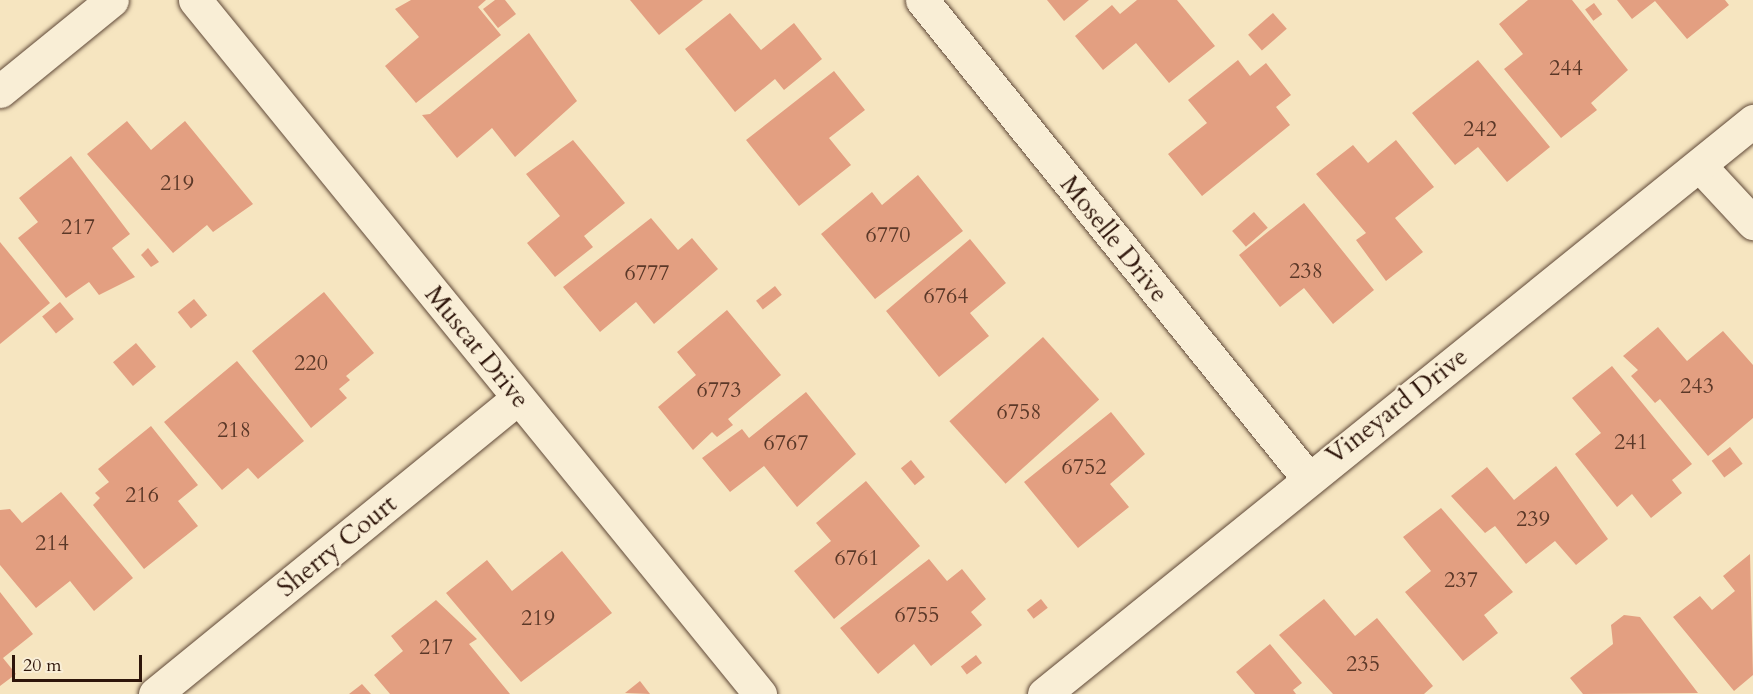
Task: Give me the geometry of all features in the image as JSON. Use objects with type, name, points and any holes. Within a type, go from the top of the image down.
[{"type":"street","points":[[0,91],[112,0]]},
{"type":"street","name":"Muscat Drive","points":[[195,0],[760,694]]},
{"type":"street","name":"Moselle Drive","points":[[922,0],[1307,477]]},
{"type":"street","name":"Vineyard Drive","points":[[1044,694],[1307,477],[1700,166],[1753,121]]},
{"type":"street","points":[[1700,166],[1753,223]]},
{"type":"street","name":"Sherry Court","points":[[155,694],[519,398]]},
{"type":"building","points":[[411,0],[486,0],[478,7],[501,35],[416,103],[385,66],[419,37],[395,9]]},
{"type":"building","points":[[495,0],[505,0],[516,14],[498,28],[483,9]]},
{"type":"building","points":[[630,0],[703,0],[659,35]]},
{"type":"building","points":[[1047,0],[1089,0],[1064,21]]},
{"type":"building","points":[[1137,0],[1177,0],[1215,46],[1169,83],[1136,43],[1103,70],[1075,36],[1112,5],[1120,14]]},
{"type":"building","points":[[1528,0],[1572,0],[1628,70],[1591,103],[1597,110],[1561,138],[1504,69],[1523,54],[1499,24]]},
{"type":"building","points":[[1617,0],[1725,0],[1729,5],[1687,39],[1655,1],[1632,19]]},
{"type":"building","points":[[1594,3],[1602,14],[1593,21],[1585,9]]},
{"type":"building","points":[[730,13],[761,50],[794,23],[822,59],[784,90],[775,79],[735,112],[685,49]]},
{"type":"building","points":[[1273,13],[1287,29],[1262,50],[1248,35]]},
{"type":"building","points":[[529,33],[577,101],[515,157],[492,128],[457,158],[422,115],[430,114]]},
{"type":"building","points":[[1238,60],[1250,76],[1266,63],[1291,95],[1276,107],[1290,125],[1202,196],[1168,154],[1207,123],[1188,100]]},
{"type":"building","points":[[1478,60],[1550,147],[1507,182],[1478,147],[1455,165],[1412,113]]},
{"type":"building","points":[[834,71],[865,110],[829,138],[851,165],[799,206],[746,140]]},
{"type":"building","points":[[127,121],[151,150],[185,121],[253,204],[213,232],[207,225],[173,253],[87,154]]},
{"type":"building","points":[[573,140],[625,203],[584,236],[593,247],[555,277],[527,243],[560,216],[526,174]]},
{"type":"building","points":[[1396,140],[1434,187],[1395,218],[1423,252],[1386,281],[1356,240],[1366,233],[1316,174],[1353,145],[1368,163]]},
{"type":"building","points":[[71,156],[130,234],[112,248],[135,277],[99,295],[89,282],[66,298],[18,238],[38,222],[19,198]]},
{"type":"building","points":[[918,175],[963,231],[875,299],[821,234],[872,192],[882,205]]},
{"type":"building","points":[[1304,203],[1374,290],[1333,324],[1304,288],[1280,307],[1239,255]]},
{"type":"building","points":[[1254,212],[1268,228],[1246,247],[1232,231]]},
{"type":"building","points":[[651,218],[678,250],[692,238],[718,269],[654,324],[636,302],[600,332],[563,287]]},
{"type":"building","points":[[970,239],[1006,283],[970,313],[989,336],[939,377],[886,311]]},
{"type":"building","points":[[0,242],[50,303],[0,344]]},
{"type":"building","points":[[148,248],[159,262],[151,267],[141,255]]},
{"type":"building","points":[[775,286],[782,295],[763,309],[756,301]]},
{"type":"building","points":[[324,292],[374,353],[346,376],[350,380],[339,389],[347,398],[311,428],[252,351]]},
{"type":"building","points":[[194,299],[207,315],[191,329],[178,312]]},
{"type":"building","points":[[60,302],[74,319],[56,334],[42,316]]},
{"type":"building","points":[[727,310],[781,375],[728,419],[733,425],[717,437],[712,432],[693,450],[658,407],[696,375],[677,352]]},
{"type":"building","points":[[1658,327],[1687,361],[1723,331],[1753,365],[1753,418],[1708,456],[1660,399],[1655,403],[1631,376],[1638,370],[1623,356]]},
{"type":"building","points":[[1043,337],[1099,399],[1006,484],[949,421]]},
{"type":"building","points":[[136,343],[156,367],[133,386],[113,362]]},
{"type":"building","points":[[237,361],[304,441],[258,479],[248,468],[222,490],[164,422]]},
{"type":"building","points":[[1612,366],[1692,464],[1672,480],[1682,493],[1651,518],[1632,494],[1617,507],[1575,454],[1601,433],[1572,398]]},
{"type":"building","points":[[806,392],[856,454],[797,507],[764,466],[730,492],[702,458],[742,429],[749,438]]},
{"type":"building","points":[[1111,412],[1145,454],[1110,484],[1129,507],[1078,548],[1024,482]]},
{"type":"building","points":[[151,426],[198,485],[178,501],[198,526],[144,569],[93,505],[100,498],[95,493],[109,482],[98,469]]},
{"type":"building","points":[[1730,447],[1743,464],[1724,478],[1712,461]]},
{"type":"building","points":[[911,460],[925,477],[915,485],[901,468]]},
{"type":"building","points":[[1556,466],[1608,539],[1576,565],[1555,541],[1526,564],[1495,526],[1485,533],[1451,496],[1487,467],[1514,500]]},
{"type":"building","points":[[866,481],[920,546],[834,619],[794,571],[831,541],[816,523]]},
{"type":"building","points":[[61,492],[133,578],[94,611],[70,581],[36,608],[0,565],[0,510],[10,509],[22,523]]},
{"type":"building","points":[[1441,508],[1513,592],[1484,615],[1498,633],[1463,661],[1405,592],[1431,571],[1403,537]]},
{"type":"building","points":[[562,551],[612,613],[521,682],[446,593],[487,560],[512,591]]},
{"type":"building","points":[[1750,554],[1753,675],[1734,691],[1673,617],[1700,596],[1712,610],[1735,591],[1723,576]]},
{"type":"building","points":[[929,559],[947,581],[962,569],[986,599],[971,612],[982,625],[931,666],[914,644],[878,674],[840,628]]},
{"type":"building","points":[[0,592],[33,634],[3,658],[16,674],[0,686]]},
{"type":"building","points":[[1041,599],[1048,608],[1034,619],[1027,610]]},
{"type":"building","points":[[1324,599],[1355,636],[1377,618],[1433,686],[1424,694],[1333,694],[1279,635]]},
{"type":"building","points":[[436,600],[477,639],[469,644],[510,694],[390,694],[374,675],[403,651],[391,636]]},
{"type":"building","points":[[1624,615],[1640,617],[1698,693],[1583,694],[1570,678],[1613,644],[1611,625]]},
{"type":"building","points":[[1270,644],[1302,683],[1293,690],[1296,694],[1255,694],[1236,672]]},
{"type":"building","points":[[976,655],[982,663],[967,674],[961,666]]},
{"type":"building","points":[[640,681],[650,694],[625,693]]},
{"type":"building","points":[[362,684],[371,694],[349,694]]}]
